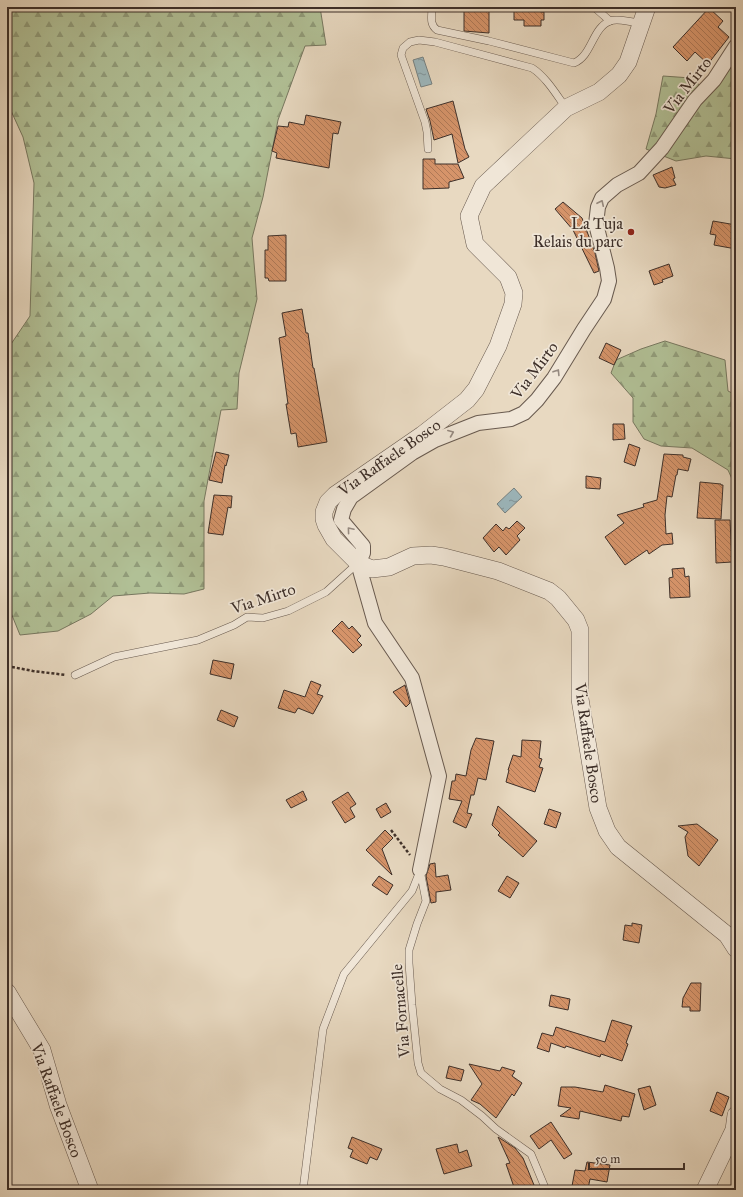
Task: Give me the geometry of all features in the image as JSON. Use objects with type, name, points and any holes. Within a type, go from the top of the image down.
[{"type":"street","name":"Via Raffaele Bosco","points":[[647,7],[628,62],[619,75],[611,84],[599,92],[566,108],[483,186],[469,216],[475,244],[508,277],[514,293],[513,304],[498,346],[476,389],[467,400],[432,427],[335,495],[328,502],[324,512],[324,519],[334,539],[358,563],[372,569],[389,567],[413,556],[431,555],[444,557],[498,571],[549,591],[558,598],[576,620],[580,630],[580,699],[598,808],[607,832],[618,847],[727,935],[736,949]]},
{"type":"street","name":"Via Mirto","points":[[358,563],[363,554],[363,546],[341,520],[344,509],[351,497],[412,453],[435,440],[478,423],[510,419],[524,413],[537,400],[554,378],[604,299],[608,287],[608,268],[596,224],[598,207],[602,198],[617,186],[639,173],[662,148],[695,100],[714,80],[736,46]]},
{"type":"street","points":[[358,563],[375,624],[412,678],[439,776],[420,870]]},
{"type":"street","name":"Via Raffaele Bosco","points":[[7,992],[42,1050],[58,1105],[90,1190]]},
{"type":"street","points":[[705,1190],[734,1130],[736,1115]]},
{"type":"lane","points":[[432,7],[432,23],[438,30],[489,41],[574,63],[583,57],[597,33],[610,21],[617,20],[642,24]]},
{"type":"lane","points":[[594,7],[610,21]]},
{"type":"lane","points":[[428,149],[426,127],[402,55],[403,48],[410,42],[419,40],[436,42],[532,68],[547,82],[566,108]]},
{"type":"lane","name":"Via Mirto","points":[[75,676],[114,657],[198,640],[234,625],[247,617],[263,618],[288,611],[326,592],[358,563]]},
{"type":"lane","points":[[303,1190],[322,1029],[344,974],[412,891],[420,870]]},
{"type":"lane","name":"Via Fornacelle","points":[[420,870],[426,901],[409,950],[409,963],[416,1050],[421,1073],[440,1089],[461,1100],[496,1129],[531,1154],[546,1190]]},
{"type":"path","points":[[7,666],[75,676]]},
{"type":"path","points":[[391,830],[420,870]]},
{"type":"green space","points":[[7,7],[320,7],[326,45],[305,46],[278,120],[263,197],[252,238],[257,299],[239,373],[237,409],[221,410],[204,501],[204,589],[184,594],[150,593],[113,596],[91,614],[58,631],[20,635],[7,603],[7,350],[30,316],[34,183],[23,137],[7,102]]},
{"type":"green space","points":[[736,51],[736,159],[706,156],[676,161],[646,149],[656,114],[663,76],[691,78],[703,88]]},
{"type":"green space","points":[[665,341],[725,360],[728,391],[736,395],[736,488],[728,470],[692,448],[661,446],[644,439],[633,422],[633,398],[611,373],[616,360],[641,349]]},
{"type":"water","points":[[423,57],[432,84],[421,87],[413,60]]},
{"type":"water","points":[[514,488],[522,497],[505,513],[497,504]]},
{"type":"building","points":[[464,7],[489,7],[489,33],[464,31]]},
{"type":"building","points":[[517,7],[541,7],[541,12],[544,12],[544,20],[541,20],[541,26],[524,26],[524,20],[514,20],[514,10],[517,10]]},
{"type":"building","points":[[709,8],[723,21],[718,27],[729,37],[708,64],[695,52],[687,61],[673,47]]},
{"type":"building","points":[[453,101],[465,149],[469,157],[458,163],[452,134],[434,140],[426,109]]},
{"type":"building","points":[[306,115],[341,122],[338,134],[333,133],[329,168],[276,158],[277,153],[272,151],[278,126],[288,127],[289,122],[304,125]]},
{"type":"building","points":[[423,159],[435,159],[435,164],[458,164],[464,178],[449,182],[449,188],[423,189]]},
{"type":"building","points":[[672,167],[675,178],[673,179],[676,185],[665,188],[659,187],[653,175]]},
{"type":"building","points":[[563,202],[582,218],[595,253],[599,271],[594,273],[573,230],[555,209]]},
{"type":"building","points":[[713,221],[736,225],[736,249],[714,245],[716,235],[710,234]]},
{"type":"building","points":[[286,235],[286,281],[269,281],[268,278],[265,278],[265,250],[268,250],[268,236]]},
{"type":"building","points":[[669,264],[673,276],[654,285],[649,271]]},
{"type":"building","points":[[302,309],[306,333],[308,333],[327,442],[298,447],[296,433],[291,434],[286,404],[288,404],[279,338],[286,336],[282,313]]},
{"type":"building","points":[[606,343],[621,350],[614,365],[599,358]]},
{"type":"building","points":[[613,424],[624,424],[625,439],[613,440]]},
{"type":"building","points":[[629,444],[640,448],[635,466],[624,462]]},
{"type":"building","points":[[216,452],[229,455],[226,466],[225,465],[222,483],[209,480]]},
{"type":"building","points":[[664,454],[683,455],[683,457],[691,459],[688,471],[678,469],[672,497],[667,496],[665,515],[666,534],[672,533],[673,544],[662,545],[649,554],[647,550],[625,565],[605,537],[624,523],[617,515],[644,507],[643,504],[657,500]]},
{"type":"building","points":[[586,476],[601,478],[600,489],[586,488]]},
{"type":"building","points":[[700,482],[723,485],[721,519],[697,518]]},
{"type":"building","points":[[214,495],[232,496],[231,508],[228,507],[223,535],[208,533]]},
{"type":"building","points":[[715,520],[730,520],[732,562],[716,563]]},
{"type":"building","points":[[517,521],[525,528],[517,536],[520,540],[506,555],[499,547],[494,552],[483,538],[496,524],[503,531],[506,527],[509,529]]},
{"type":"building","points":[[684,568],[685,577],[689,576],[690,597],[670,598],[669,578],[673,577],[672,569]]},
{"type":"building","points":[[342,621],[349,629],[352,626],[361,636],[357,640],[362,645],[353,653],[332,631]]},
{"type":"building","points":[[213,660],[234,664],[231,679],[210,674]]},
{"type":"building","points":[[311,681],[321,685],[317,694],[323,696],[313,714],[298,708],[295,713],[278,708],[284,690],[305,697]]},
{"type":"building","points":[[405,685],[410,703],[406,707],[393,692]]},
{"type":"building","points":[[221,710],[238,717],[234,727],[217,720]]},
{"type":"building","points":[[476,738],[494,741],[486,780],[478,778],[474,795],[471,795],[467,813],[472,814],[466,828],[453,822],[462,801],[449,799],[452,781],[455,781],[456,774],[466,776],[471,750]]},
{"type":"building","points":[[522,740],[541,741],[539,758],[542,759],[539,767],[543,768],[535,792],[506,782],[513,755],[521,757]]},
{"type":"building","points":[[303,791],[307,800],[291,808],[286,800]]},
{"type":"building","points":[[348,792],[356,804],[350,808],[355,817],[345,823],[332,802]]},
{"type":"building","points":[[386,803],[391,812],[381,818],[376,809]]},
{"type":"building","points":[[498,806],[537,841],[523,857],[498,835],[500,833],[492,825]]},
{"type":"building","points":[[549,809],[561,813],[556,828],[544,824]]},
{"type":"building","points":[[697,824],[718,840],[699,866],[688,856],[685,837],[688,832],[678,826]]},
{"type":"building","points":[[385,830],[393,838],[382,849],[392,875],[366,850]]},
{"type":"building","points":[[435,863],[436,877],[448,875],[451,890],[436,892],[436,902],[431,903],[426,876],[430,864]]},
{"type":"building","points":[[379,876],[393,885],[387,895],[372,885]]},
{"type":"building","points":[[507,876],[519,883],[510,898],[498,891]]},
{"type":"building","points":[[632,923],[642,925],[639,943],[623,940],[625,925],[632,926]]},
{"type":"building","points":[[691,983],[701,983],[700,1011],[690,1011],[690,1007],[682,1007],[683,998]]},
{"type":"building","points":[[551,995],[570,999],[568,1010],[549,1006]]},
{"type":"building","points":[[612,1020],[632,1026],[622,1061],[601,1054],[600,1057],[566,1046],[565,1048],[551,1043],[549,1052],[537,1048],[542,1033],[553,1036],[556,1027],[605,1042]]},
{"type":"building","points":[[469,1064],[500,1071],[502,1067],[515,1071],[512,1076],[522,1083],[514,1096],[512,1094],[496,1118],[480,1104],[471,1100],[482,1084]]},
{"type":"building","points":[[449,1066],[464,1070],[461,1081],[446,1078]]},
{"type":"building","points":[[605,1085],[635,1094],[629,1117],[622,1116],[621,1121],[580,1111],[579,1119],[560,1116],[571,1108],[558,1106],[561,1087],[575,1087],[603,1092]]},
{"type":"building","points":[[650,1086],[656,1105],[644,1110],[638,1089]]},
{"type":"building","points":[[717,1092],[729,1097],[722,1116],[710,1111]]},
{"type":"building","points":[[551,1122],[572,1154],[564,1159],[551,1140],[539,1149],[530,1136]]},
{"type":"building","points":[[352,1137],[382,1149],[377,1160],[370,1157],[367,1164],[350,1157],[353,1150],[348,1148]]},
{"type":"building","points":[[498,1137],[515,1148],[523,1158],[536,1190],[515,1190],[506,1164],[510,1163]]},
{"type":"building","points":[[457,1144],[459,1153],[467,1150],[472,1166],[444,1174],[436,1149]]},
{"type":"building","points":[[587,1162],[610,1165],[607,1182],[590,1179],[588,1189],[572,1186],[575,1170],[585,1171]]},
{"type":"place","name":"La Tuja Relais du parc","points":[[631,232]]}]
